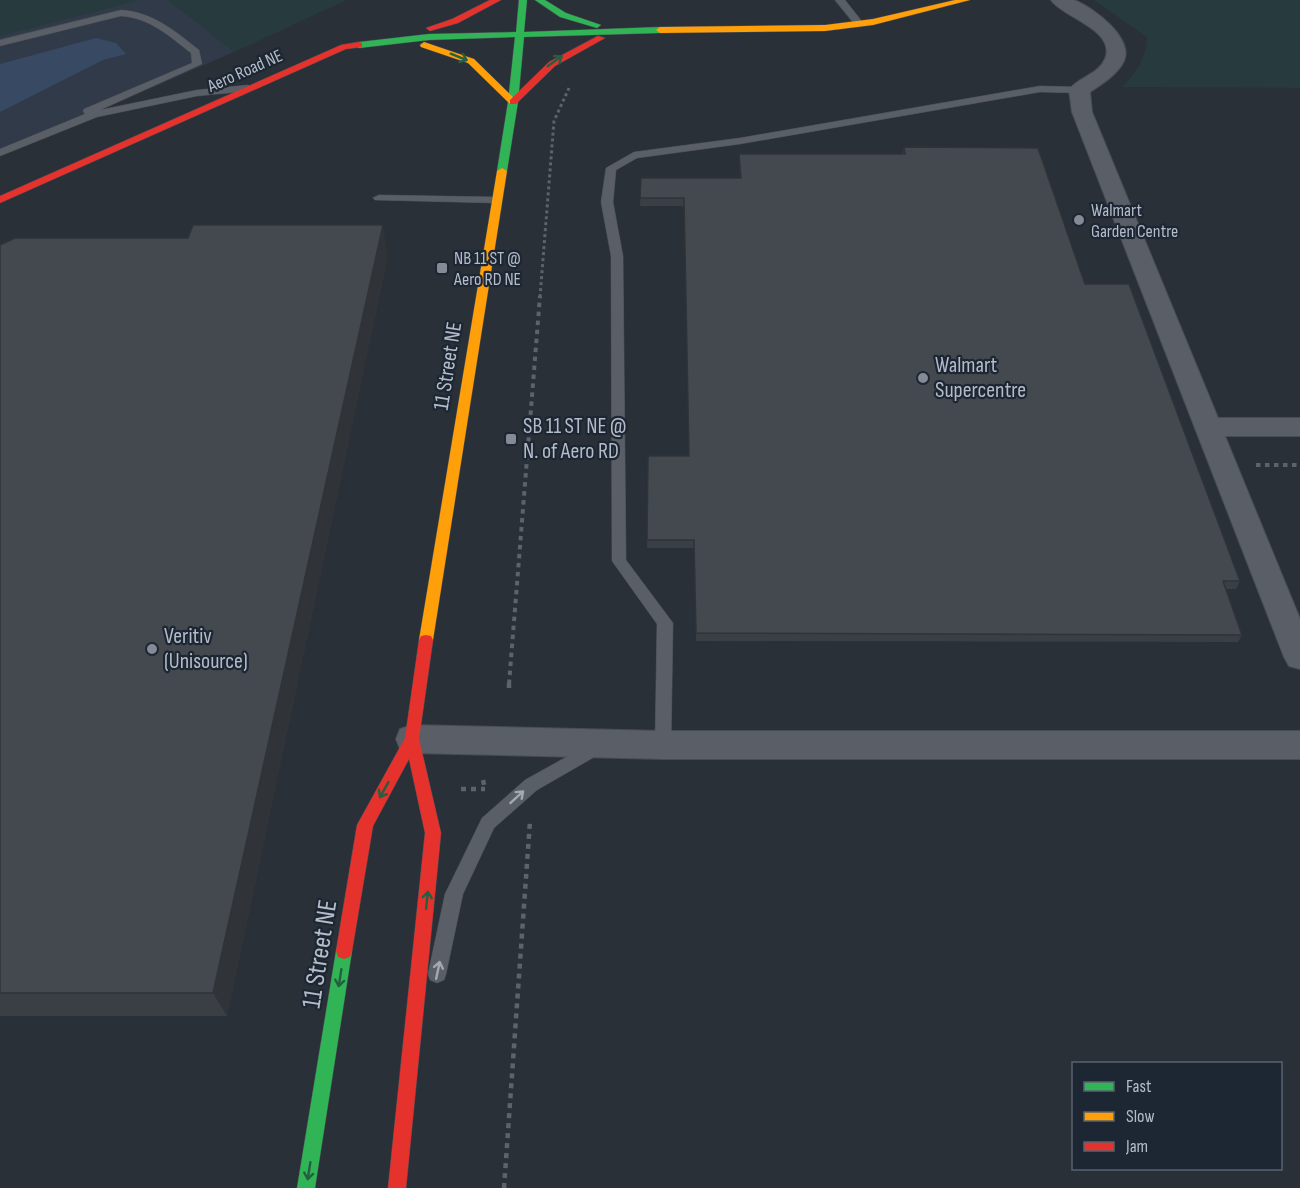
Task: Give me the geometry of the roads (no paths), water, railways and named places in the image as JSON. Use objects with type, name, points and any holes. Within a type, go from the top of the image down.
[{"type":"street","points":[[382,40],[455,21],[497,0]]},
{"type":"street","name":"11 Street NE","points":[[306,1188],[365,825],[412,739],[513,102],[523,0]]},
{"type":"street","points":[[539,0],[563,15],[616,31]]},
{"type":"street","name":"Aero Road NE","points":[[0,200],[344,47],[382,40],[616,31],[825,28],[859,24],[966,0]]},
{"type":"street","points":[[1060,0],[1104,28],[1115,43],[1116,58],[1107,71],[1079,90],[1082,112],[1300,657]]},
{"type":"street","points":[[382,40],[433,46],[471,62],[513,102],[535,77],[558,58],[616,31]]},
{"type":"street","points":[[1208,427],[1300,427]]},
{"type":"street","points":[[412,739],[663,745],[1300,745]]},
{"type":"street","name":"11 Street NE","points":[[397,1188],[433,833],[412,739]]},
{"type":"lane","points":[[840,0],[859,24]]},
{"type":"lane","points":[[0,43],[121,13],[134,13],[145,15],[196,52],[197,64],[88,111],[94,114]]},
{"type":"lane","points":[[0,153],[94,114],[197,93],[251,88]]},
{"type":"lane","points":[[663,745],[665,623],[619,561],[617,256],[607,202],[611,168],[634,155],[740,141],[1040,89],[1079,90]]},
{"type":"lane","points":[[379,198],[496,200]]},
{"type":"lane","points":[[404,1130],[454,894],[488,824],[531,785],[603,744]]},
{"type":"water","points":[[96,38],[116,43],[126,54],[103,60],[0,112],[0,64]]},
{"type":"place","name":"Walmart Garden Centre","points":[[1079,220]]},
{"type":"place","name":"NB 11 ST @ Aero RD NE","points":[[442,268]]},
{"type":"place","name":"Walmart Supercentre","points":[[923,378]]},
{"type":"place","name":"SB 11 ST NE @ N. of Aero RD","points":[[511,439]]},
{"type":"place","name":"Veritiv (Unisource)","points":[[152,649]]}]
